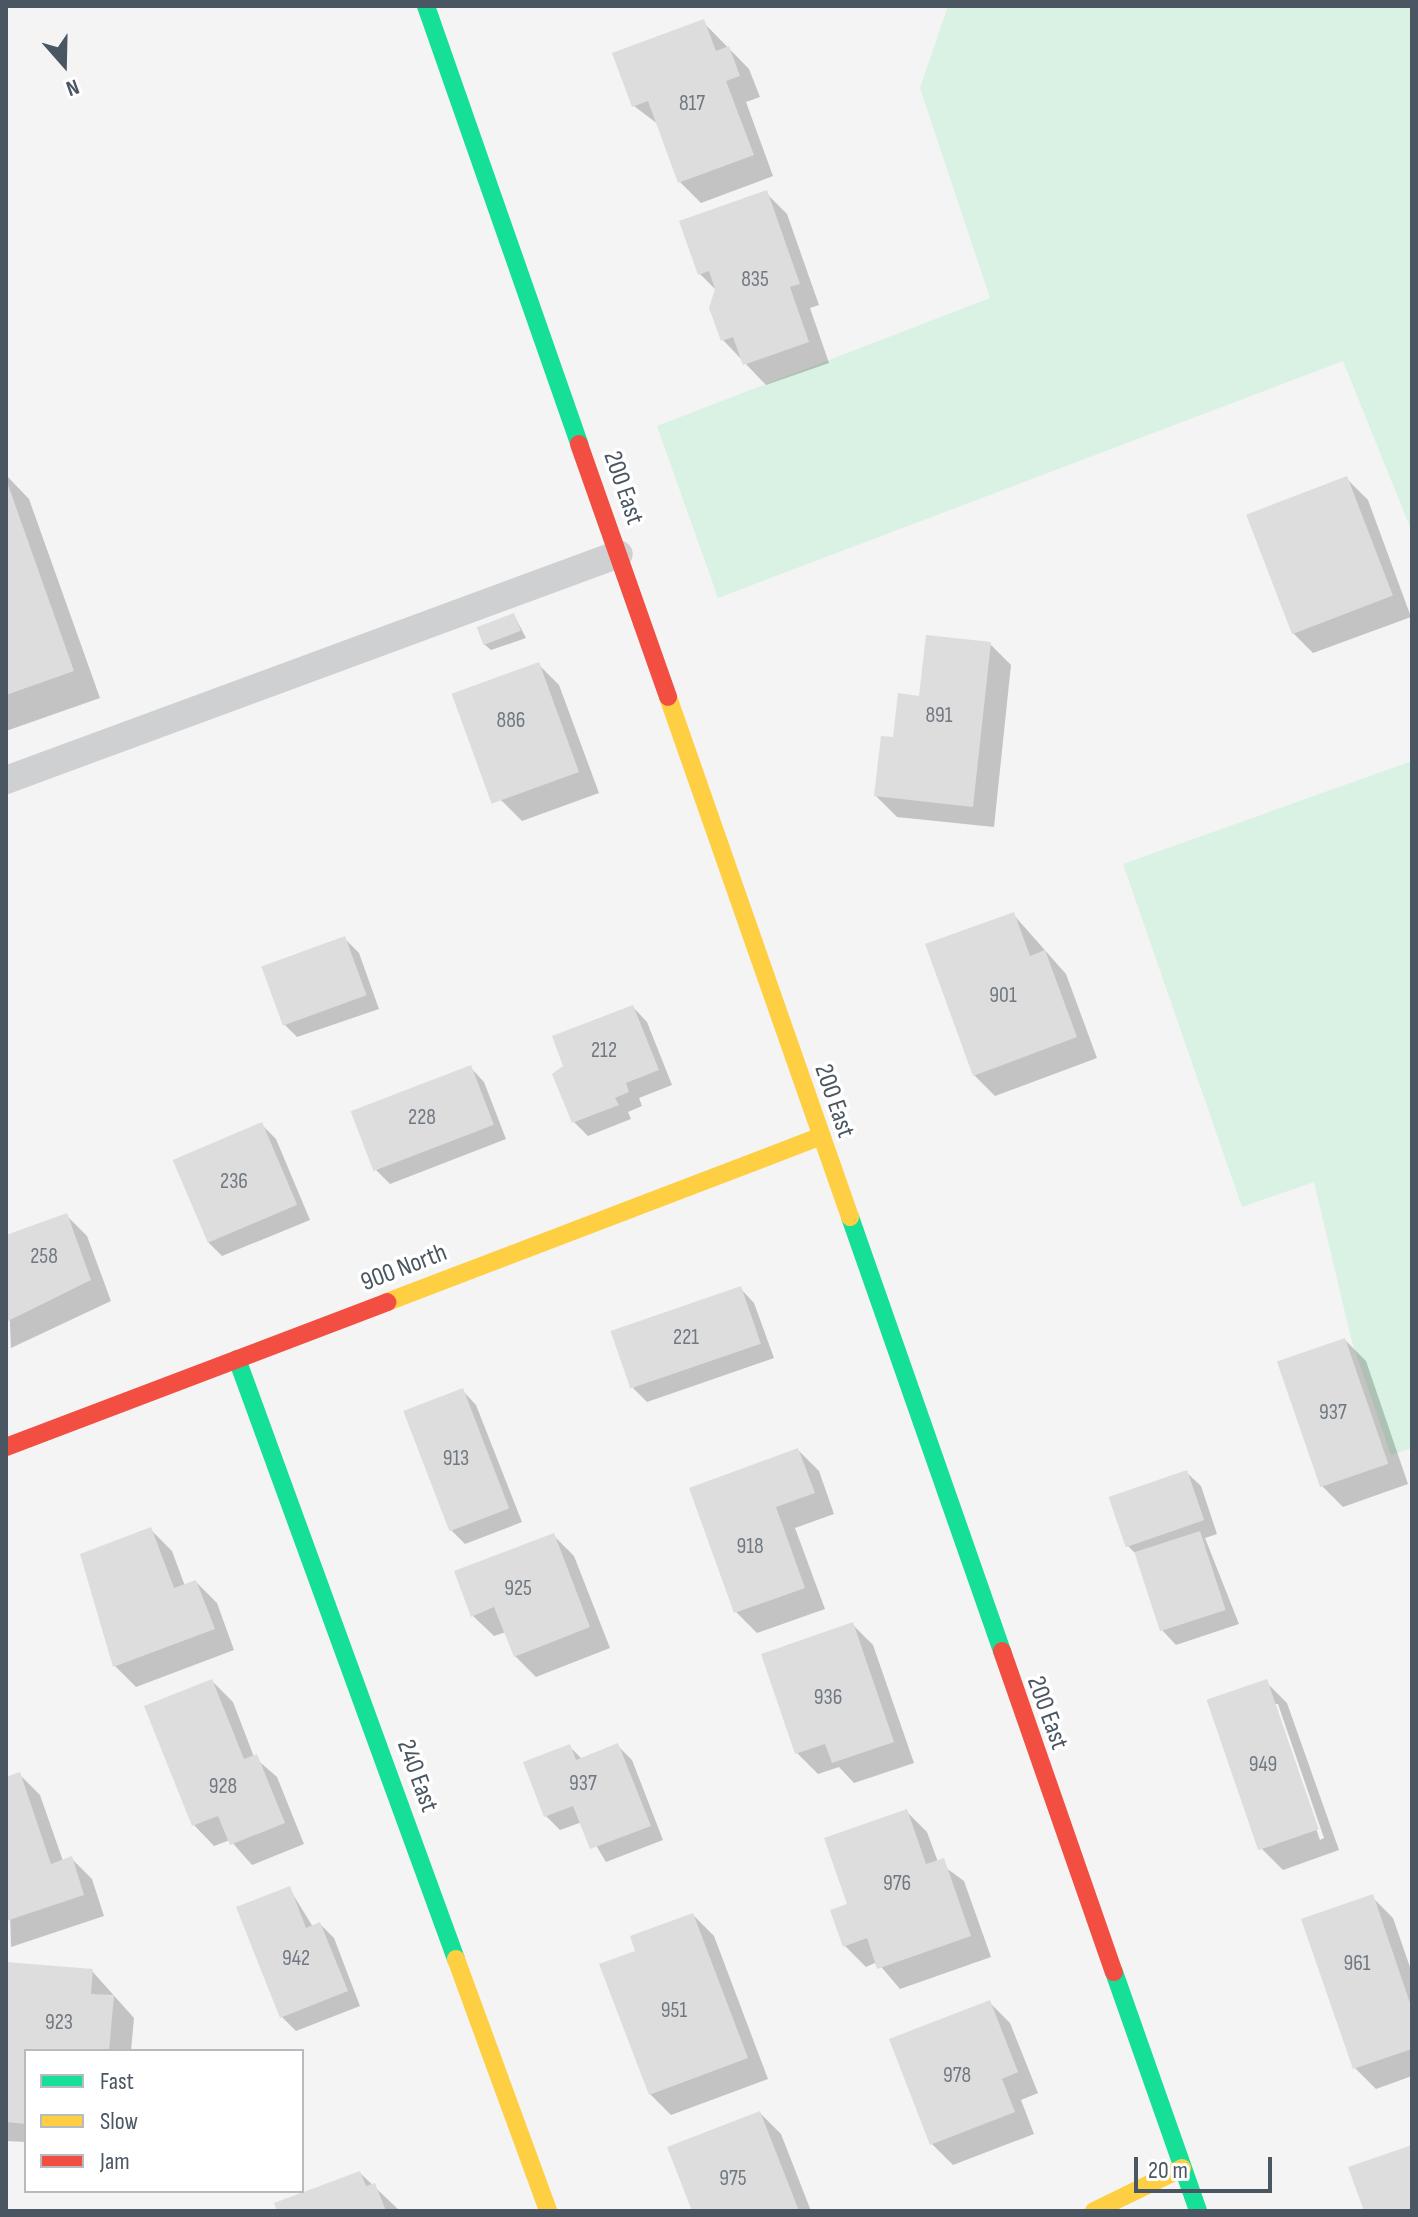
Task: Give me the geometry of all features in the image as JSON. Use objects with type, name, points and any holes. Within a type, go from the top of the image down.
[{"type":"street","name":"200 East","points":[[426,6],[619,554],[819,1137],[1198,2211]]},
{"type":"street","name":"900 North","points":[[6,1447],[819,1137]]},
{"type":"street","name":"240 East","points":[[237,1359],[548,2211]]},
{"type":"street","points":[[1094,2211],[1182,2168]]},
{"type":"lane","points":[[6,780],[619,554]]},
{"type":"green space","points":[[948,6],[1412,6],[1412,532],[1343,361],[718,598],[657,426],[990,298],[920,88]]},
{"type":"green space","points":[[1412,761],[1412,1448],[1391,1455],[1352,1342],[1314,1182],[1242,1207],[1123,864]]},
{"type":"building","points":[[704,19],[716,51],[729,46],[740,76],[726,81],[754,155],[678,183],[648,101],[632,107],[612,53]]},
{"type":"building","points":[[767,190],[800,284],[790,287],[809,342],[743,365],[733,337],[721,341],[709,308],[715,289],[709,271],[698,275],[679,221]]},
{"type":"building","points":[[1347,476],[1393,595],[1292,634],[1246,515]]},
{"type":"building","points":[[6,479],[74,671],[6,695]]},
{"type":"building","points":[[514,613],[521,631],[483,645],[477,627]]},
{"type":"building","points":[[926,635],[991,642],[973,807],[874,796],[881,736],[893,737],[898,693],[919,696]]},
{"type":"building","points":[[539,662],[579,772],[492,804],[452,694]]},
{"type":"building","points":[[1014,912],[1030,956],[1045,950],[1077,1037],[973,1076],[925,944]]},
{"type":"building","points":[[345,936],[367,995],[283,1026],[261,966]]},
{"type":"building","points":[[633,1005],[659,1070],[626,1083],[629,1092],[615,1098],[619,1105],[572,1123],[552,1074],[563,1066],[552,1036]]},
{"type":"building","points":[[471,1065],[494,1125],[374,1171],[351,1111]]},
{"type":"building","points":[[262,1122],[297,1205],[208,1243],[173,1160]]},
{"type":"building","points":[[67,1213],[91,1280],[6,1322],[6,1235]]},
{"type":"building","points":[[741,1286],[761,1344],[630,1389],[611,1331]]},
{"type":"building","points":[[1345,1338],[1388,1464],[1320,1487],[1277,1361]]},
{"type":"building","points":[[463,1388],[509,1508],[449,1531],[403,1411]]},
{"type":"building","points":[[798,1448],[815,1493],[776,1507],[805,1588],[734,1613],[689,1488]]},
{"type":"building","points":[[1187,1470],[1204,1520],[1126,1547],[1109,1497]]},
{"type":"building","points":[[151,1527],[174,1588],[196,1580],[215,1629],[113,1667],[80,1554]]},
{"type":"building","points":[[1200,1531],[1226,1610],[1160,1631],[1134,1552]]},
{"type":"building","points":[[554,1533],[590,1627],[514,1657],[494,1607],[471,1617],[454,1571]]},
{"type":"building","points":[[853,1622],[894,1742],[832,1763],[825,1744],[795,1754],[761,1654]]},
{"type":"building","points":[[212,1679],[244,1759],[257,1754],[285,1823],[230,1845],[218,1816],[192,1826],[144,1706]]},
{"type":"building","points":[[1267,1679],[1319,1829],[1258,1850],[1206,1700]]},
{"type":"building","points":[[618,1743],[651,1826],[590,1849],[573,1806],[544,1817],[523,1762],[570,1744],[576,1760]]},
{"type":"building","points":[[20,1772],[51,1864],[72,1856],[84,1895],[6,1921],[6,1777]]},
{"type":"building","points":[[907,1809],[926,1864],[944,1858],[971,1936],[877,1969],[867,1938],[843,1947],[830,1910],[847,1904],[824,1838]]},
{"type":"building","points":[[290,1886],[306,1928],[320,1922],[348,1991],[280,2018],[236,1907]]},
{"type":"building","points":[[1373,1894],[1412,2009],[1412,2049],[1353,2069],[1301,1919]]},
{"type":"building","points":[[693,1913],[748,2058],[649,2095],[599,1964],[635,1951],[630,1936]]},
{"type":"building","points":[[6,1962],[93,1969],[91,1994],[114,1995],[109,2049],[24,2049],[24,2124],[6,2122]]},
{"type":"building","points":[[990,2000],[1018,2072],[1002,2079],[1015,2112],[930,2145],[889,2039]]},
{"type":"building","points":[[760,2111],[799,2211],[692,2211],[667,2147]]},
{"type":"building","points":[[1412,2145],[1412,2211],[1364,2211],[1348,2167]]},
{"type":"building","points":[[360,2171],[366,2186],[375,2183],[386,2211],[277,2211],[274,2203]]},
{"type":"traffic: fast","points":[[426,6],[579,444]]},
{"type":"traffic: fast","points":[[850,1217],[1002,1651]]},
{"type":"traffic: fast","points":[[237,1359],[456,1959]]},
{"type":"traffic: fast","points":[[1114,1972],[1198,2211]]},
{"type":"traffic: slow","points":[[668,697],[850,1217]]},
{"type":"traffic: slow","points":[[387,1302],[819,1137]]},
{"type":"traffic: slow","points":[[456,1959],[548,2211]]},
{"type":"traffic: slow","points":[[1094,2211],[1182,2168]]},
{"type":"traffic: jam","points":[[579,444],[668,697]]},
{"type":"traffic: jam","points":[[6,1447],[387,1302]]},
{"type":"traffic: jam","points":[[1002,1651],[1114,1972]]}]
